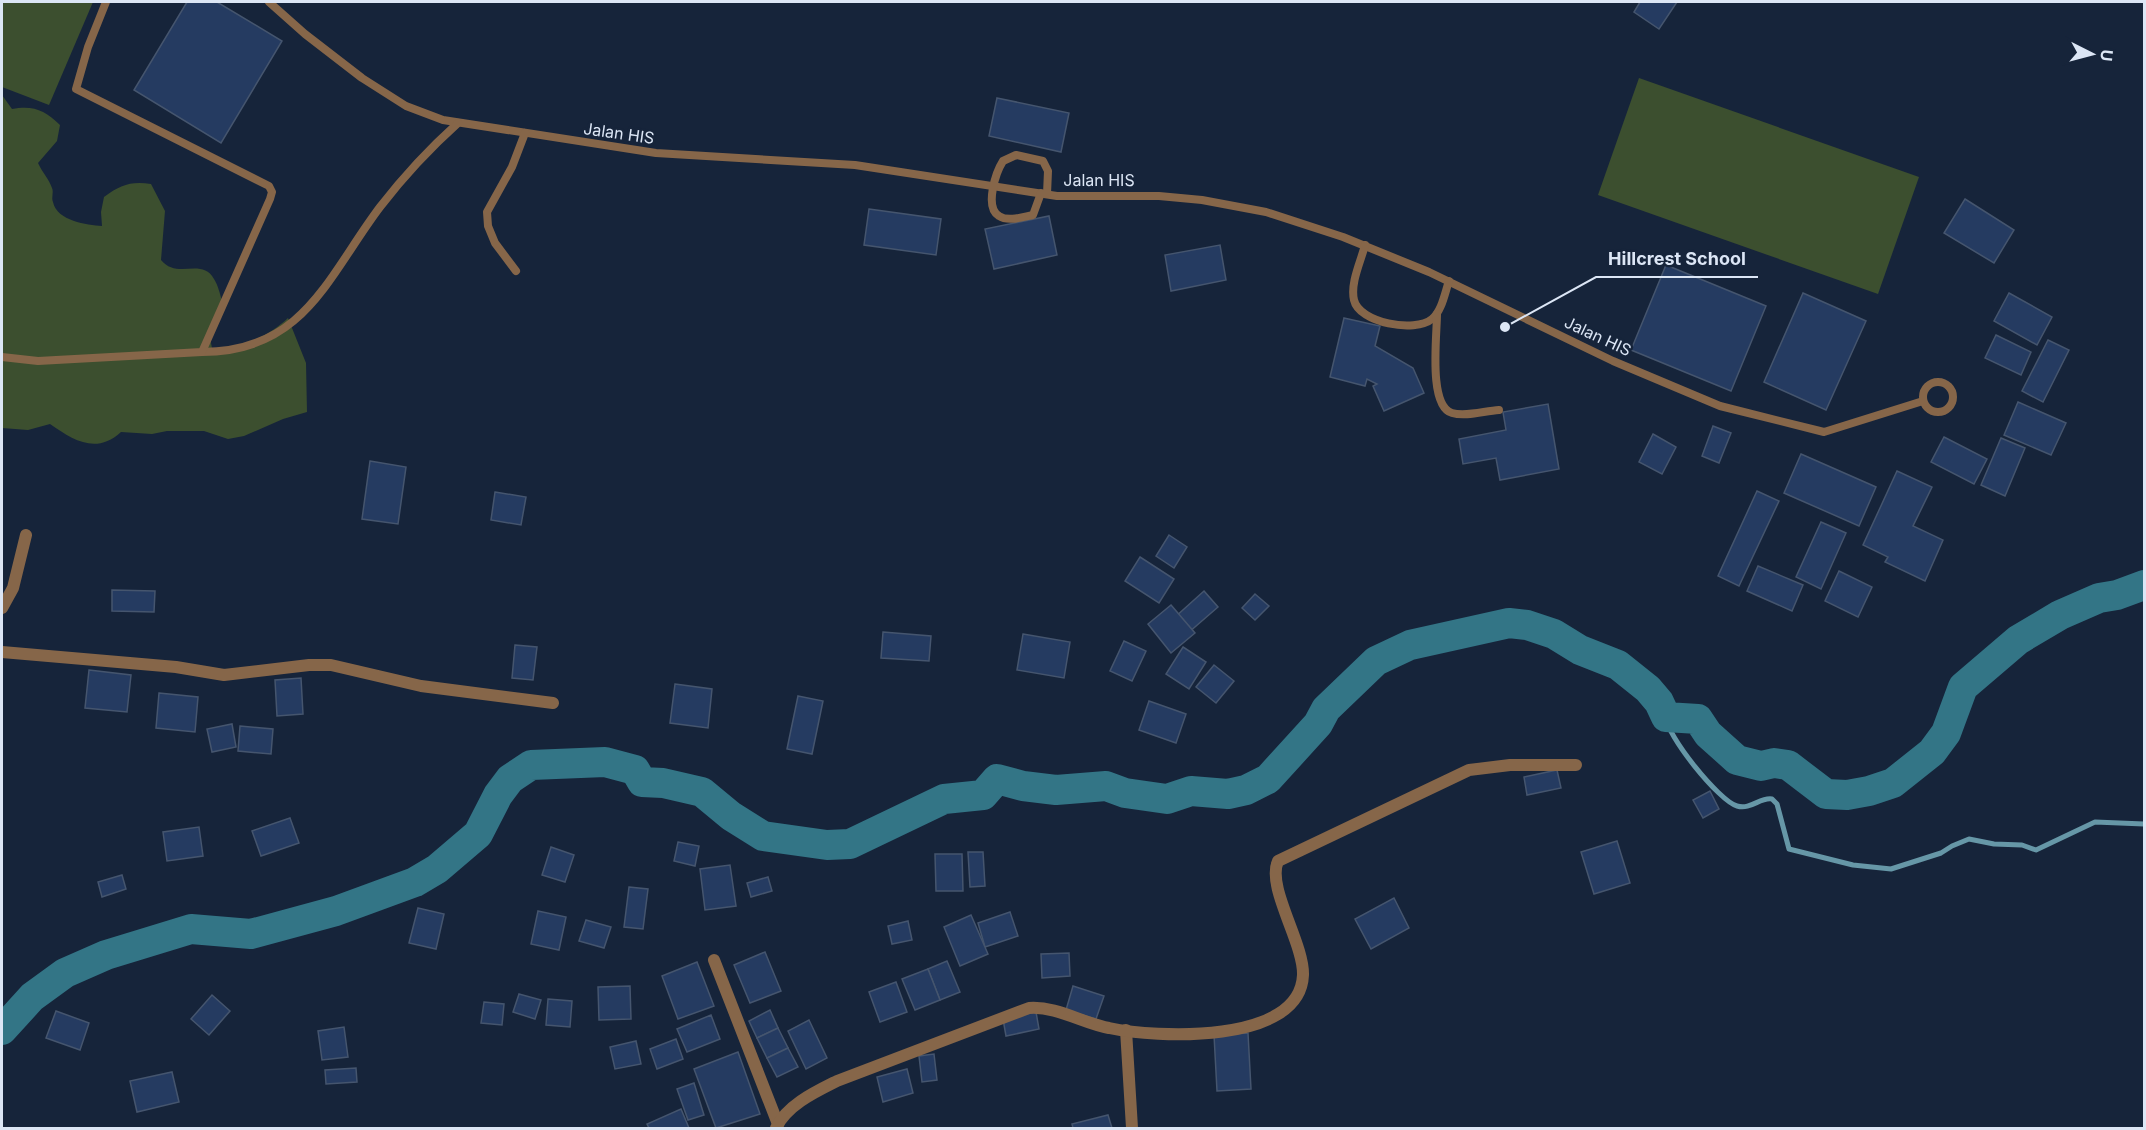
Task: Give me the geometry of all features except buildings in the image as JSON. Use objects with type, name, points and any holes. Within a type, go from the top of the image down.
[{"type":"street","points":[[2,608],[13,588],[26,535]]},
{"type":"street","points":[[2,652],[176,668],[224,675],[309,665],[331,665],[411,684],[553,703]]},
{"type":"street","points":[[714,960],[777,1126],[792,1109],[813,1093],[837,1081],[1016,1011],[1037,1007],[1108,1028],[1147,1033],[1225,1032],[1251,1028],[1271,1018],[1295,998],[1303,977],[1302,956],[1283,907],[1275,868],[1278,861],[1288,854],[1469,770],[1510,765],[1576,765]]},
{"type":"street","points":[[1126,1030],[1132,1128]]},
{"type":"lane","points":[[106,2],[88,46],[76,89],[269,186],[272,192],[202,352]]},
{"type":"lane","name":"Jalan HIS","points":[[269,2],[314,41],[388,96],[423,114],[458,123],[656,153],[855,165],[1044,194],[1159,196],[1202,200],[1266,212],[1365,245],[1449,280],[1613,361],[1720,406],[1824,432],[1923,401]]},
{"type":"lane","points":[[2,357],[38,361],[241,350],[268,339],[288,325],[316,298],[379,208],[411,168],[458,123]]},
{"type":"lane","points":[[516,271],[495,243],[488,226],[487,212],[512,167],[525,133]]},
{"type":"lane","points":[[1026,156],[1043,161],[1048,171],[1044,194],[1033,215],[1008,219],[998,216],[995,211],[992,185],[1007,157],[1026,156]]},
{"type":"lane","points":[[1365,245],[1353,293],[1358,308],[1383,322],[1398,325],[1424,324],[1437,315]]},
{"type":"lane","points":[[1449,280],[1437,315],[1436,390],[1442,406],[1449,412],[1463,414],[1499,410]]},
{"type":"green space","points":[[2,2],[93,2],[49,105],[2,87]]},
{"type":"green space","points":[[1639,78],[1919,177],[1878,294],[1598,195]]},
{"type":"green space","points":[[2,95],[12,109],[38,110],[60,125],[57,141],[38,163],[52,188],[52,200],[56,208],[66,218],[102,226],[101,212],[104,197],[126,185],[151,184],[165,211],[161,260],[167,266],[174,268],[203,270],[209,273],[218,287],[222,301],[209,333],[212,348],[243,344],[272,331],[288,318],[306,363],[307,412],[283,419],[244,436],[228,439],[204,431],[167,431],[152,434],[121,432],[103,443],[94,444],[76,440],[50,424],[28,430],[2,428]]},
{"type":"waterway","points":[[2,1030],[32,997],[65,973],[106,955],[191,929],[251,934],[336,911],[415,882],[437,869],[478,834],[498,795],[510,779],[531,765],[605,762],[635,770],[642,782],[663,783],[702,792],[731,816],[763,836],[827,845],[850,844],[944,799],[983,795],[997,779],[1023,786],[1056,790],[1106,786],[1125,793],[1167,799],[1191,791],[1228,794],[1246,790],[1268,779],[1318,724],[1326,709],[1376,661],[1410,645],[1509,623],[1527,625],[1554,634],[1580,650],[1618,665],[1648,689],[1659,702],[1666,717],[1698,719],[1708,734],[1737,760],[1761,766],[1774,763],[1788,765],[1826,794],[1847,795],[1893,783],[1932,752],[1946,733],[1963,687],[2018,640],[2060,615],[2099,598],[2117,595],[2144,585]]},
{"type":"waterway","points":[[1666,717],[1668,726],[1684,752],[1718,793],[1742,807],[1772,799],[1777,804],[1789,849],[1853,865],[1891,869],[1941,853],[1969,839],[1994,844],[2022,845],[2036,850],[2095,822],[2144,824]]},
{"type":"place","name":"Hillcrest School","points":[[1505,327]]}]
